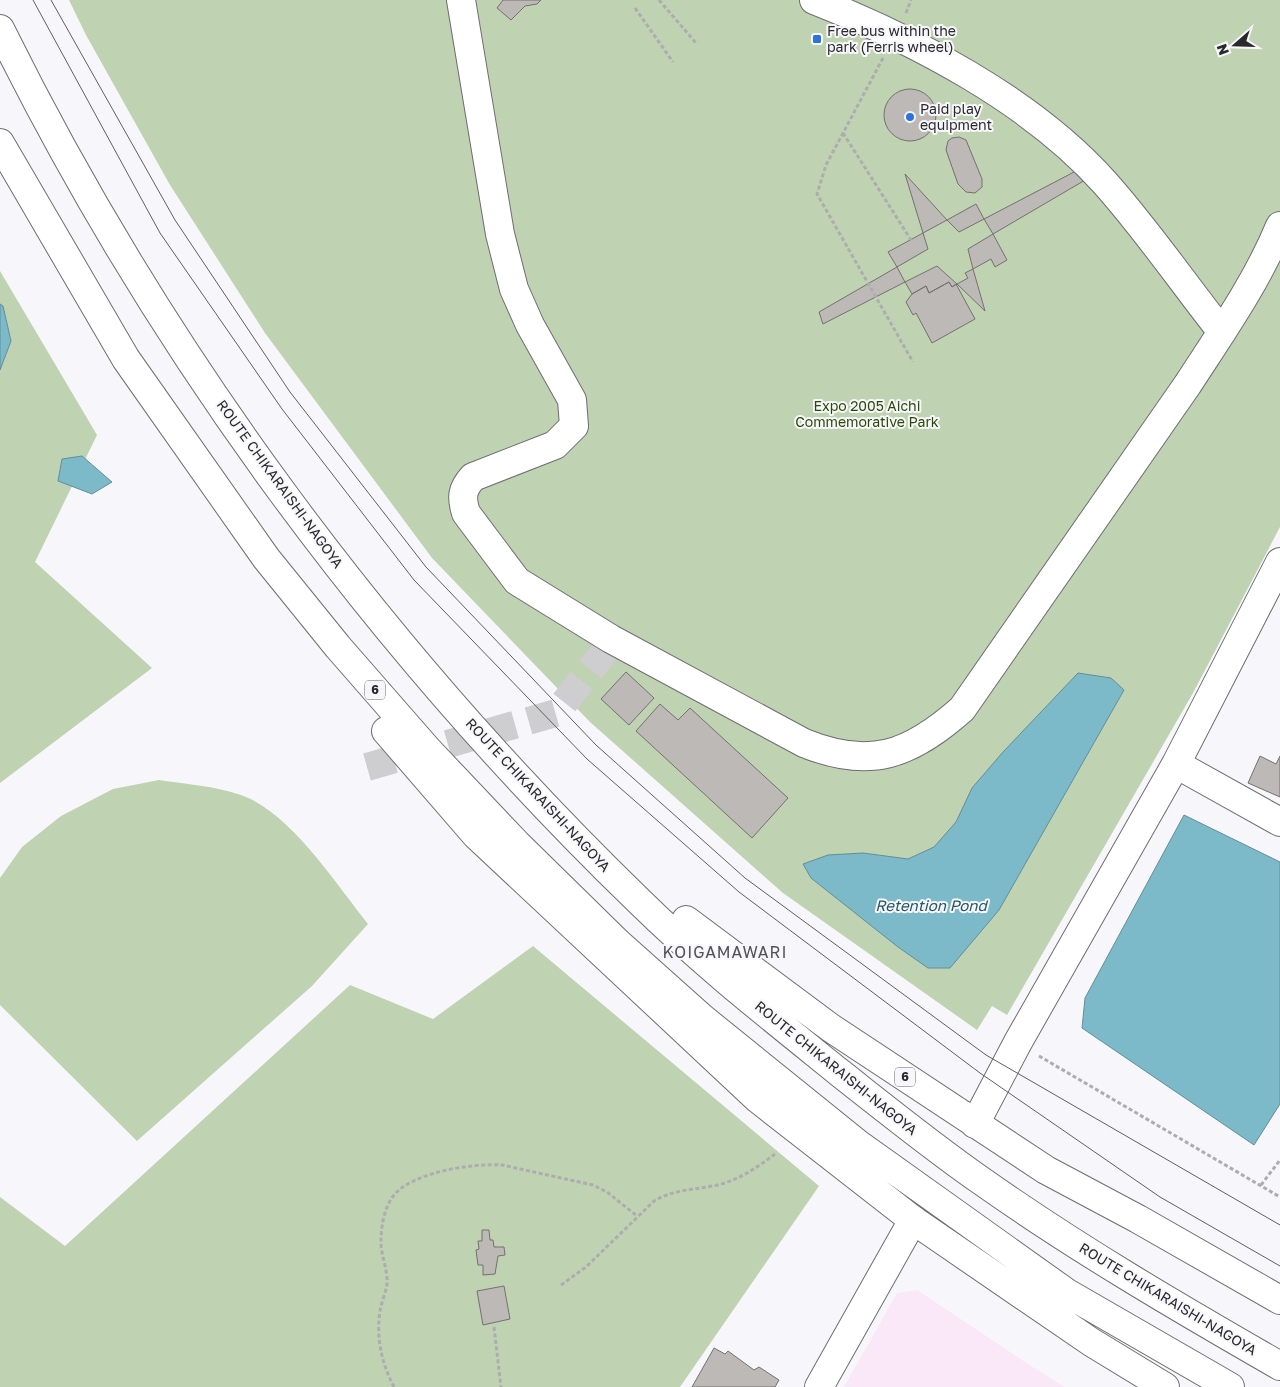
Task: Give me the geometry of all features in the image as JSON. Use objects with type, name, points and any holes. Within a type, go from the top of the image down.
[{"type":"main road","points":[[461,0],[500,234],[514,289],[530,325],[572,400],[574,426],[554,445],[473,477],[464,487],[462,500],[466,512],[517,581],[611,639],[804,743],[826,752],[850,756],[881,756],[912,745],[939,729],[962,709],[1222,332],[1272,245],[1280,226]]},
{"type":"main road","points":[[814,0],[896,36],[981,82],[1057,137],[1105,182],[1222,332]]},
{"type":"main road","name":"ROUTE CHIKARAISHI-NAGOYA","points":[[0,29],[32,93],[98,215],[172,334],[300,514],[382,620],[492,749],[555,817],[650,912],[770,1017],[896,1117],[982,1182],[1124,1275],[1280,1366]]},
{"type":"main road","name":"6","points":[[0,143],[126,358],[266,558],[338,647],[428,750],[503,830],[618,943],[702,1018],[858,1144],[1068,1294],[1230,1387]]},
{"type":"main road","name":"6","points":[[266,558],[304,628],[391,736],[476,835],[758,1099],[913,1220],[1091,1342],[1165,1387]]},
{"type":"main road","points":[[975,1124],[1018,1042],[1176,764],[1280,562]]},
{"type":"main road","points":[[1176,764],[1280,822]]},
{"type":"main road","name":"6","points":[[555,817],[734,958],[831,1028],[975,1124],[1046,1170],[1138,1218],[1280,1300]]},
{"type":"main road","points":[[819,1387],[913,1220]]},
{"type":"path","points":[[659,0],[696,44]]},
{"type":"path","points":[[911,0],[896,36],[826,165],[817,194],[913,362]]},
{"type":"path","points":[[635,8],[673,62]]},
{"type":"path","points":[[843,132],[911,240]]},
{"type":"path","points":[[1018,1042],[1280,1197]]},
{"type":"path","points":[[561,1285],[592,1262],[637,1216],[664,1195],[724,1183],[748,1174],[775,1154]]},
{"type":"path","points":[[1260,1186],[1280,1160]]},
{"type":"path","points":[[394,1387],[381,1355],[381,1308],[387,1283],[381,1242],[386,1210],[393,1196],[406,1184],[451,1169],[486,1164],[502,1165],[593,1185],[607,1192],[637,1216]]},
{"type":"path","points":[[494,1327],[501,1387]]},
{"type":"shaded area","points":[[917,1290],[1065,1387],[844,1387],[897,1293]]},
{"type":"green space","name":"Expo 2005 Aichi Commemorative Park","points":[[69,0],[1280,0],[1280,527],[1193,693],[1007,1015],[992,1006],[977,1030],[783,893],[590,722],[432,558],[265,333],[170,185],[86,35]]},
{"type":"green space","points":[[0,271],[97,435],[35,562],[152,668],[0,783]]},
{"type":"green space","points":[[159,780],[221,789],[241,795],[259,804],[277,817],[311,851],[368,924],[312,986],[137,1141],[0,1005],[0,878],[22,847],[61,816],[113,789]]},
{"type":"green space","points":[[533,946],[819,1186],[680,1387],[0,1387],[0,1197],[65,1246],[350,985],[433,1019]]},
{"type":"water","points":[[0,304],[3,306],[11,341],[0,370]]},
{"type":"water","points":[[82,456],[112,482],[92,494],[58,481],[62,459]]},
{"type":"water","name":"Retention Pond","points":[[1078,673],[1111,678],[1124,690],[999,910],[950,968],[928,968],[898,947],[811,878],[803,864],[828,855],[863,853],[908,859],[934,847],[956,822],[972,788],[1003,752]]},
{"type":"water","points":[[1184,815],[1280,862],[1280,1104],[1254,1145],[1082,1028],[1085,998]]},
{"type":"building","points":[[503,0],[541,0],[537,4],[525,6],[511,20],[497,8]]},
{"type":"building","name":"Paid play equipment","points":[[910,89],[924,93],[932,101],[936,115],[932,129],[924,137],[910,141],[896,137],[888,129],[884,115],[888,101],[896,93]]},
{"type":"building","name":"Paid play equipment","points":[[959,137],[966,140],[982,179],[982,187],[975,193],[966,192],[958,184],[946,150],[948,141]]},
{"type":"building","points":[[1097,160],[1104,169],[993,234],[984,219]]},
{"type":"building","points":[[905,174],[947,220],[923,233]]},
{"type":"building","points":[[976,204],[984,219],[959,232],[947,220]]},
{"type":"building","points":[[923,233],[928,249],[897,267],[888,252]]},
{"type":"building","points":[[993,234],[1007,260],[995,267],[991,259],[973,269],[968,249]]},
{"type":"building","points":[[937,266],[957,284],[952,287],[949,282],[929,293],[926,286],[912,294],[905,282]]},
{"type":"building","points":[[897,267],[905,282],[823,324],[819,312]]},
{"type":"building","points":[[973,269],[985,311],[957,284],[968,278],[965,273]]},
{"type":"building","points":[[949,282],[952,287],[956,284],[975,319],[932,343],[916,313],[913,315],[906,302],[912,294],[926,286],[929,293]]},
{"type":"building","points":[[626,672],[654,698],[629,725],[601,699]]},
{"type":"building","points":[[660,704],[678,720],[690,708],[788,798],[752,838],[636,731]]},
{"type":"building","points":[[1260,756],[1276,764],[1280,756],[1280,797],[1248,783]]},
{"type":"building","points":[[482,1230],[489,1230],[490,1240],[493,1240],[494,1247],[504,1247],[505,1255],[498,1256],[495,1274],[483,1275],[483,1265],[478,1265],[476,1250],[479,1249],[478,1241],[482,1241]]},
{"type":"building","points":[[504,1286],[510,1319],[483,1325],[477,1291]]},
{"type":"building","points":[[714,1348],[725,1354],[728,1351],[754,1370],[759,1367],[779,1380],[775,1387],[692,1387]]},
{"type":"tunnel","points":[[367,767],[556,713],[602,655],[611,639]]},
{"type":"tram line","points":[[33,0],[160,233],[282,409],[414,580],[587,759],[739,892],[980,1073],[1160,1197],[1280,1266]]},
{"type":"tram line","points":[[51,0],[175,220],[290,392],[426,567],[596,745],[745,878],[986,1055],[1280,1225]]},
{"type":"place","name":"Free bus within the park (Ferris wheel)","points":[[817,39]]},
{"type":"place","name":"Paid play equipment","points":[[910,117]]},
{"type":"district","name":"KOIGAMAWARI","points":[[725,952]]}]
